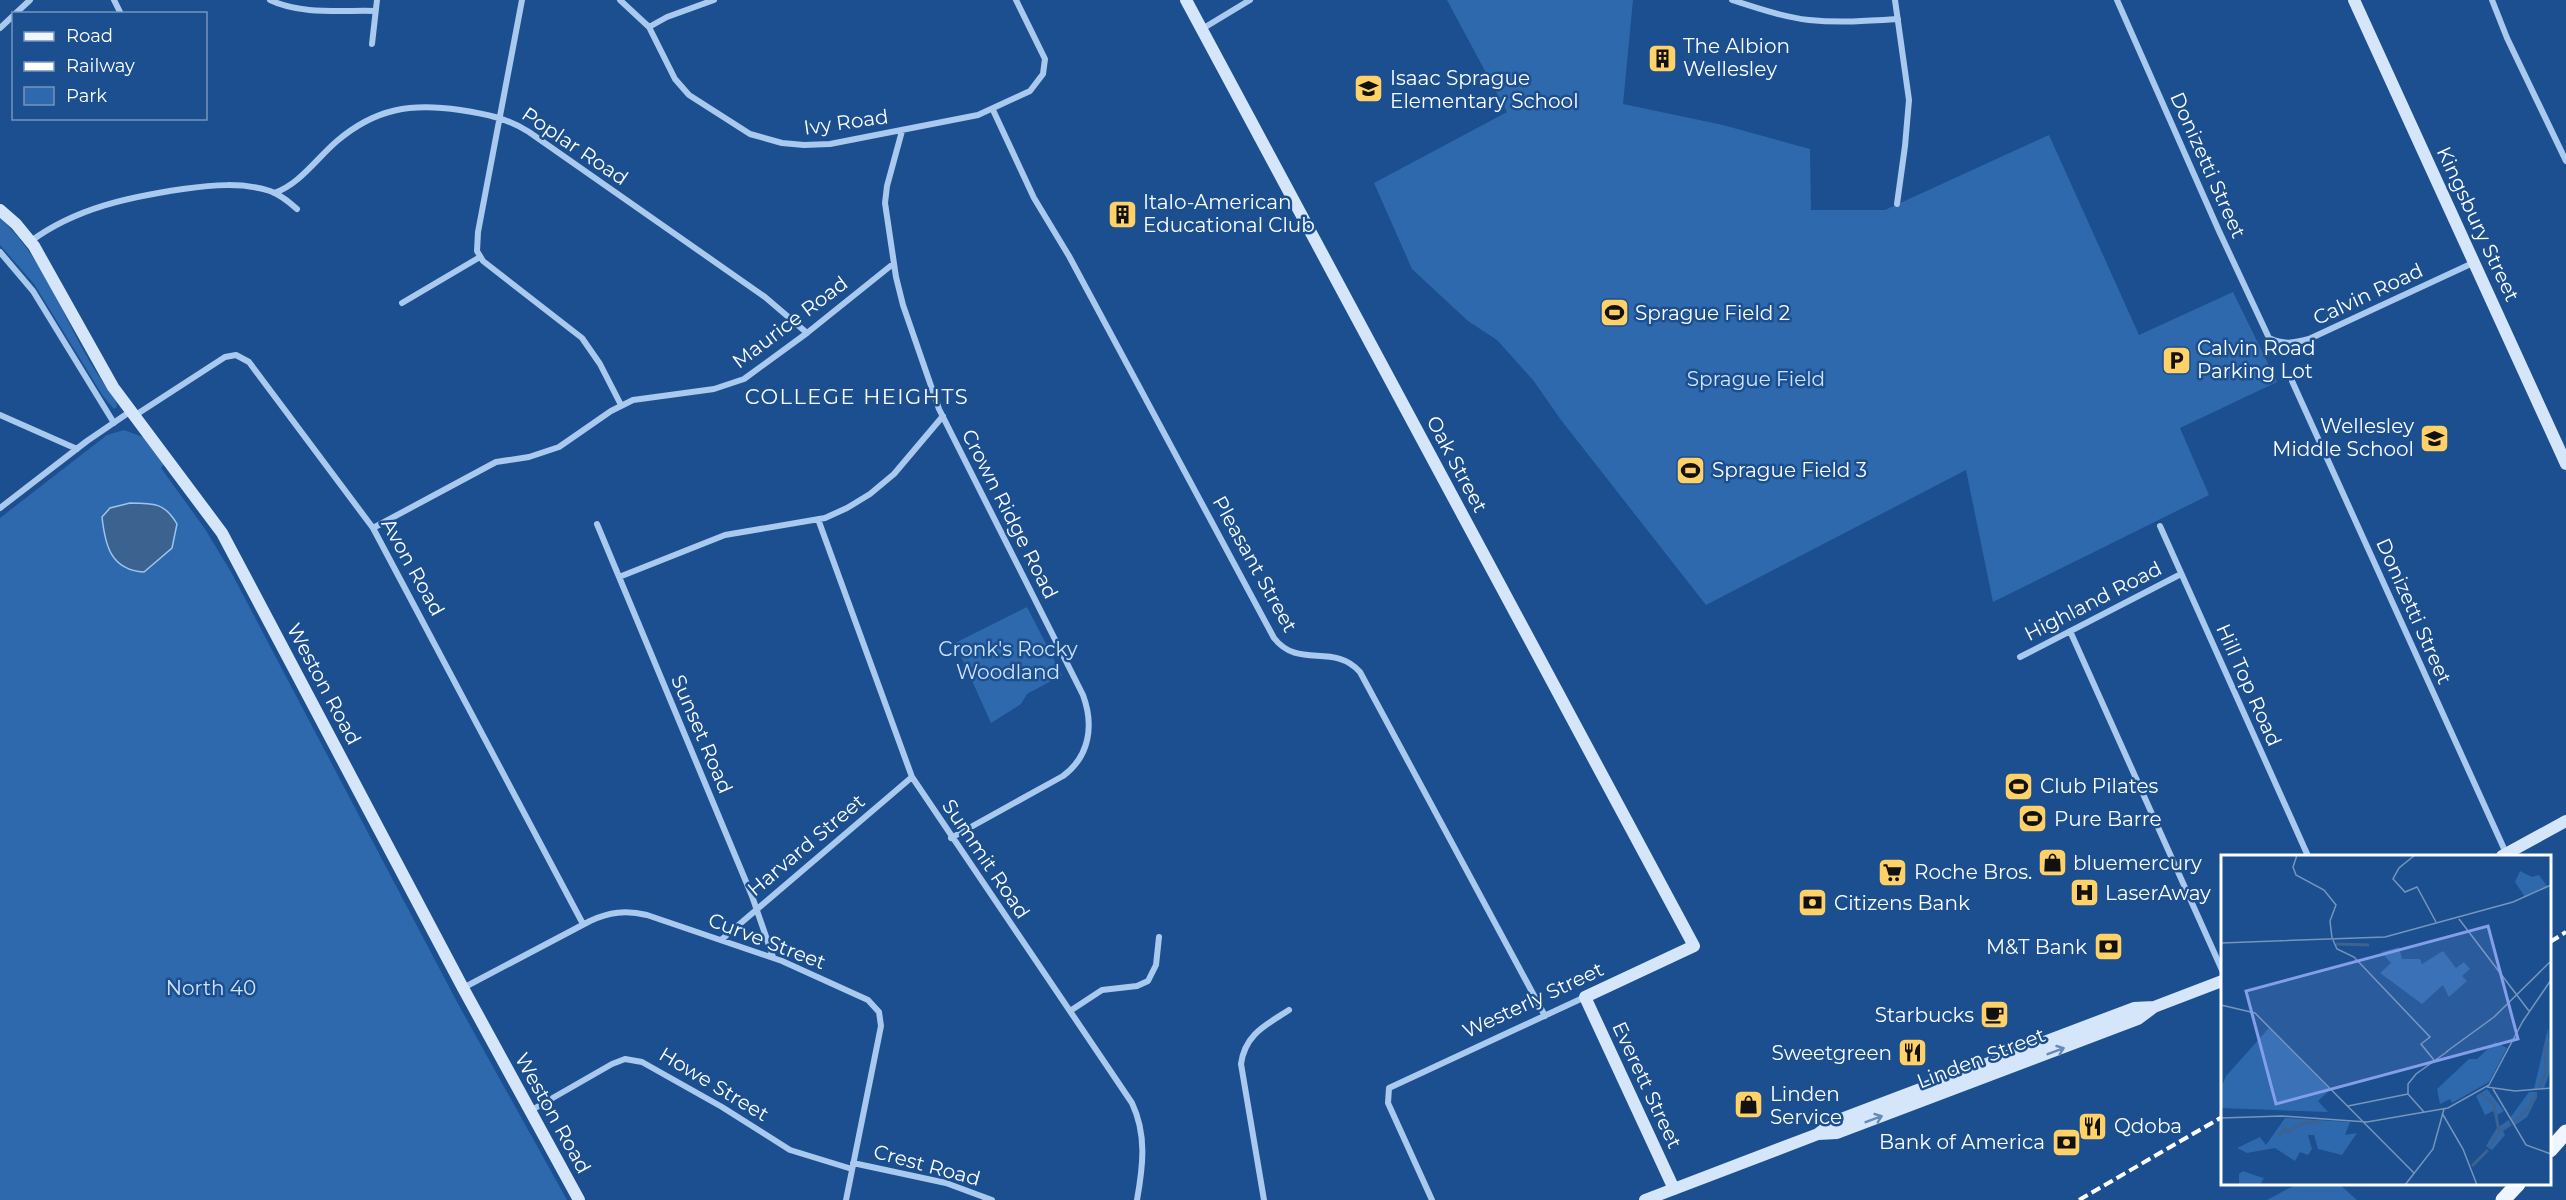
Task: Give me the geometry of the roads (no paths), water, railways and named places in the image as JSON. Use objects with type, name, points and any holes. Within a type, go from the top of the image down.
[{"type":"main road","points":[[2551,1148],[2566,1132]]},
{"type":"main road","points":[[2503,1200],[2517,1185]]},
{"type":"street","points":[[16,12],[30,0]]},
{"type":"street","points":[[270,0],[303,9],[375,11]]},
{"type":"street","points":[[372,45],[377,0]]},
{"type":"street","points":[[522,0],[477,237],[480,257],[495,272],[582,338],[600,364],[621,405]]},
{"type":"street","name":"Ivy Road","points":[[620,0],[649,27],[675,79],[697,101],[755,136],[782,143],[813,145],[902,131],[978,115],[993,110],[1033,88],[1039,82],[1046,67],[1044,56],[1016,0]]},
{"type":"street","points":[[649,27],[667,17],[714,0]]},
{"type":"street","name":"Oak Street","points":[[1186,0],[1694,946]]},
{"type":"street","points":[[1202,30],[1250,0]]},
{"type":"street","points":[[1732,0],[1808,20],[1851,22],[1898,19]]},
{"type":"street","points":[[1895,0],[1909,100],[1897,204]]},
{"type":"street","name":"Donizetti Street","points":[[2117,0],[2218,231],[2264,330],[2272,340]]},
{"type":"street","name":"Kingsbury Street","points":[[2354,0],[2566,464]]},
{"type":"street","points":[[2492,0],[2507,38],[2566,161]]},
{"type":"street","points":[[0,28],[12,16]]},
{"type":"street","name":"Poplar Road","points":[[274,192],[290,185],[342,136],[389,111],[429,106],[500,117],[529,132],[726,269],[786,312],[807,333]]},
{"type":"street","name":"Pleasant Street","points":[[993,110],[1034,198],[1069,256],[1271,632],[1281,647],[1291,652],[1308,656],[1338,657],[1352,664],[1360,672],[1545,1016]]},
{"type":"street","name":"Crown Ridge Road","points":[[902,131],[885,197],[893,264],[903,305],[943,416],[1083,695],[1089,728],[1082,756],[1069,772],[951,838]]},
{"type":"street","points":[[31,241],[49,228],[76,215],[136,197],[220,185],[251,187],[274,192],[297,209]]},
{"type":"street","name":"Weston Road","points":[[0,210],[31,241],[46,263],[96,359],[132,413],[222,533],[463,988],[579,1200]]},
{"type":"street","points":[[0,252],[33,291],[114,423]]},
{"type":"street","points":[[402,303],[480,257]]},
{"type":"street","name":"Calvin Road","points":[[2272,340],[2289,344],[2309,339],[2475,262]]},
{"type":"street","name":"Maurice Road","points":[[373,528],[496,462],[529,457],[559,447],[621,405],[646,396],[714,389],[733,384],[749,376],[893,264]]},
{"type":"street","name":"Avon Road","points":[[132,413],[232,355],[243,357],[257,372],[373,528],[583,924]]},
{"type":"street","name":"Donizetti Street","points":[[2292,381],[2504,855]]},
{"type":"street","points":[[0,508],[77,448],[132,413]]},
{"type":"street","points":[[0,415],[77,448]]},
{"type":"street","points":[[619,577],[725,535],[818,519],[847,508],[886,481],[914,452],[943,416]]},
{"type":"street","name":"Summit Road","points":[[818,519],[912,777],[951,838],[1125,1091],[1138,1119],[1143,1158],[1137,1200]]},
{"type":"street","name":"Sunset Road","points":[[597,524],[756,908],[773,957]]},
{"type":"street","name":"Hill Top Road","points":[[2160,526],[2308,855]]},
{"type":"street","name":"Highland Road","points":[[2020,657],[2181,574]]},
{"type":"street","points":[[2070,632],[2221,966]]},
{"type":"street","name":"Harvard Street","points":[[721,940],[912,777]]},
{"type":"street","points":[[2504,855],[2566,820]]},
{"type":"street","name":"Curve Street","points":[[463,988],[583,924],[609,914],[635,912],[773,957],[868,999],[879,1012],[881,1026],[846,1200]]},
{"type":"street","points":[[1070,1011],[1102,990],[1132,987],[1148,981],[1155,970],[1160,937]]},
{"type":"street","name":"Westerly Street","points":[[1432,1200],[1390,1106],[1387,1097],[1389,1088],[1694,946]]},
{"type":"street","name":"Linden Street","points":[[1645,1200],[1818,1134],[1837,1133],[2117,1028],[2143,1017],[2154,1007],[2221,982]]},
{"type":"street","name":"Everett Street","points":[[1585,997],[1674,1189]]},
{"type":"street","points":[[1264,1200],[1241,1064],[1243,1050],[1250,1037],[1289,1010]]},
{"type":"street","name":"Howe Street","points":[[530,1112],[612,1064],[625,1059],[633,1059],[651,1066],[722,1107],[790,1150],[853,1166]]},
{"type":"street","name":"Crest Road","points":[[853,1166],[933,1179],[992,1200]]},
{"type":"railway","points":[[2551,941],[2566,932]]},
{"type":"railway","points":[[2079,1200],[2221,1118]]},
{"type":"place","name":"The Albion Wellesley","points":[[1662,58]]},
{"type":"place","name":"Isaac Sprague Elementary School","points":[[1369,89]]},
{"type":"place","name":"Italo-American Educational Club","points":[[1122,214]]},
{"type":"place","name":"Sprague Field 2","points":[[1614,313]]},
{"type":"place","name":"Calvin Road Parking Lot","points":[[2176,360]]},
{"type":"place","name":"Wellesley Middle School","points":[[2435,438]]},
{"type":"place","name":"Sprague Field 3","points":[[1691,470]]},
{"type":"place","name":"Club Pilates","points":[[2019,786]]},
{"type":"place","name":"Pure Barre","points":[[2033,819]]},
{"type":"place","name":"bluemercury","points":[[2052,863]]},
{"type":"place","name":"Roche Bros.","points":[[1893,872]]},
{"type":"place","name":"LaserAway","points":[[2084,893]]},
{"type":"place","name":"Citizens Bank","points":[[1813,903]]},
{"type":"place","name":"M&T Bank","points":[[2108,947]]},
{"type":"place","name":"Starbucks","points":[[1995,1015]]},
{"type":"place","name":"Sweetgreen","points":[[1913,1053]]},
{"type":"place","name":"Linden Service","points":[[1749,1105]]},
{"type":"place","name":"Qdoba","points":[[2093,1126]]},
{"type":"place","name":"Bank of America","points":[[2066,1142]]},
{"type":"district","name":"COLLEGE HEIGHTS","points":[[857,397]]},
{"type":"park label","name":"Sprague Field","points":[[1756,379]]},
{"type":"park label","name":"Cronk's Rocky Woodland","points":[[1008,660]]},
{"type":"park label","name":"North 40","points":[[211,988]]}]
